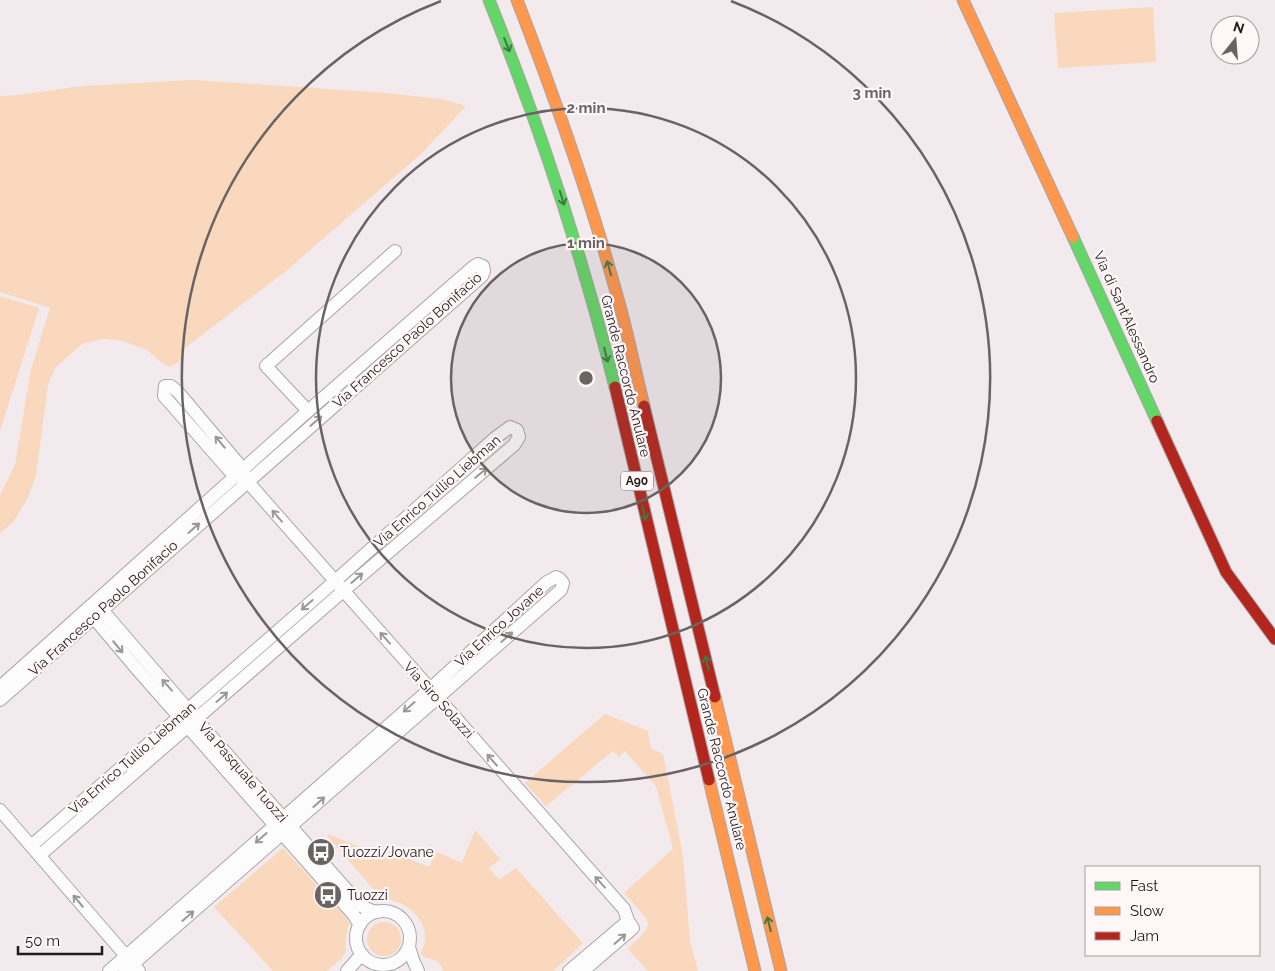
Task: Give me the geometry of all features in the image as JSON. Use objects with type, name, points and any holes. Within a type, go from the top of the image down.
[{"type":"main road","name":"Grande Raccordo Anulare","points":[[516,0],[548,80],[576,161],[618,299],[781,971]]},
{"type":"main road","name":"Via di Sant'Alessandro","points":[[963,0],[1087,266],[1226,572],[1275,639]]},
{"type":"main road","name":"Grande Raccordo Anulare","points":[[490,3],[543,141],[584,272],[609,366],[755,971]]},
{"type":"street","points":[[308,411],[266,366],[395,251]]},
{"type":"street","name":"Via Francesco Paolo Bonifacio","points":[[0,700],[94,609],[242,475],[308,411],[475,265],[482,266],[484,271],[482,276],[242,475]]},
{"type":"street","name":"Via Siro Solazzi","points":[[242,475],[164,396],[166,386],[170,386],[178,392],[242,475],[338,587],[624,909],[628,921]]},
{"type":"street","name":"Via Enrico Tullio Liebman","points":[[40,855],[188,718],[338,587],[514,445],[519,437],[517,430],[510,427],[495,438],[338,587]]},
{"type":"street","name":"Via Enrico Jovane","points":[[109,971],[130,966],[283,826],[434,693],[561,590],[563,583],[560,578],[556,577],[547,582],[434,693]]},
{"type":"street","name":"Via Francesco Paolo Bonifacio","points":[[0,687],[94,609]]},
{"type":"street","name":"Via Pasquale Tuozzi","points":[[94,609],[283,826],[360,924]]},
{"type":"street","name":"Via Enrico Tullio Liebman","points":[[31,846],[188,718]]},
{"type":"street","points":[[0,810],[40,855],[130,966]]},
{"type":"street","name":"Via Pasquale Tuozzi","points":[[283,826],[362,906],[377,912]]},
{"type":"street","points":[[409,947],[402,957],[392,964],[375,964],[362,954],[356,940],[360,924],[367,916],[377,912],[393,912],[406,923],[410,930],[409,947],[418,971]]},
{"type":"street","points":[[569,971],[628,921],[633,928],[584,971]]},
{"type":"street","points":[[347,971],[362,954]]},
{"type":"street","points":[[392,964],[404,971]]},
{"type":"shaded area","points":[[1153,7],[1156,62],[1058,68],[1054,13]]},
{"type":"shaded area","points":[[193,80],[386,93],[442,99],[466,106],[423,152],[286,271],[185,348],[182,360],[170,367],[147,350],[120,340],[103,339],[82,344],[55,368],[48,385],[36,476],[27,500],[13,522],[0,533],[0,495],[15,465],[31,369],[50,308],[0,292],[0,96],[82,86]]},
{"type":"shaded area","points":[[0,296],[39,308],[0,431]]},
{"type":"shaded area","points":[[605,714],[648,731],[651,748],[663,754],[683,856],[690,941],[698,971],[648,971],[628,949],[643,934],[648,924],[642,913],[624,893],[673,849],[656,786],[625,751],[619,757],[613,751],[546,806],[525,783]]},
{"type":"shaded area","points":[[475,830],[500,859],[489,868],[499,880],[516,868],[583,943],[553,971],[443,971],[442,966],[437,961],[421,954],[425,942],[425,933],[423,925],[413,911],[398,902],[382,899],[328,837],[328,834],[383,857],[387,850],[429,867],[437,852],[462,863]]},
{"type":"shaded area","points":[[283,848],[348,920],[346,951],[342,958],[327,971],[273,971],[214,907]]},
{"type":"shaded area","points":[[384,922],[396,927],[401,939],[396,951],[384,956],[372,951],[367,939],[372,927]]},
{"type":"traffic: fast","points":[[489,0],[526,95],[559,191],[589,288],[615,387]]},
{"type":"traffic: fast","points":[[1073,237],[1157,421]]},
{"type":"traffic: slow","points":[[517,0],[545,74],[596,223],[622,312],[644,406]]},
{"type":"traffic: slow","points":[[963,0],[1073,237]]},
{"type":"traffic: slow","points":[[715,697],[781,971]]},
{"type":"traffic: slow","points":[[709,780],[755,971]]},
{"type":"traffic: jam","points":[[615,387],[709,780]]},
{"type":"traffic: jam","points":[[644,406],[715,697]]},
{"type":"traffic: jam","points":[[1157,421],[1226,572],[1275,639]]},
{"type":"place","name":"Tuozzi/Jovane","points":[[321,852]]},
{"type":"place","name":"Tuozzi","points":[[328,895]]}]
